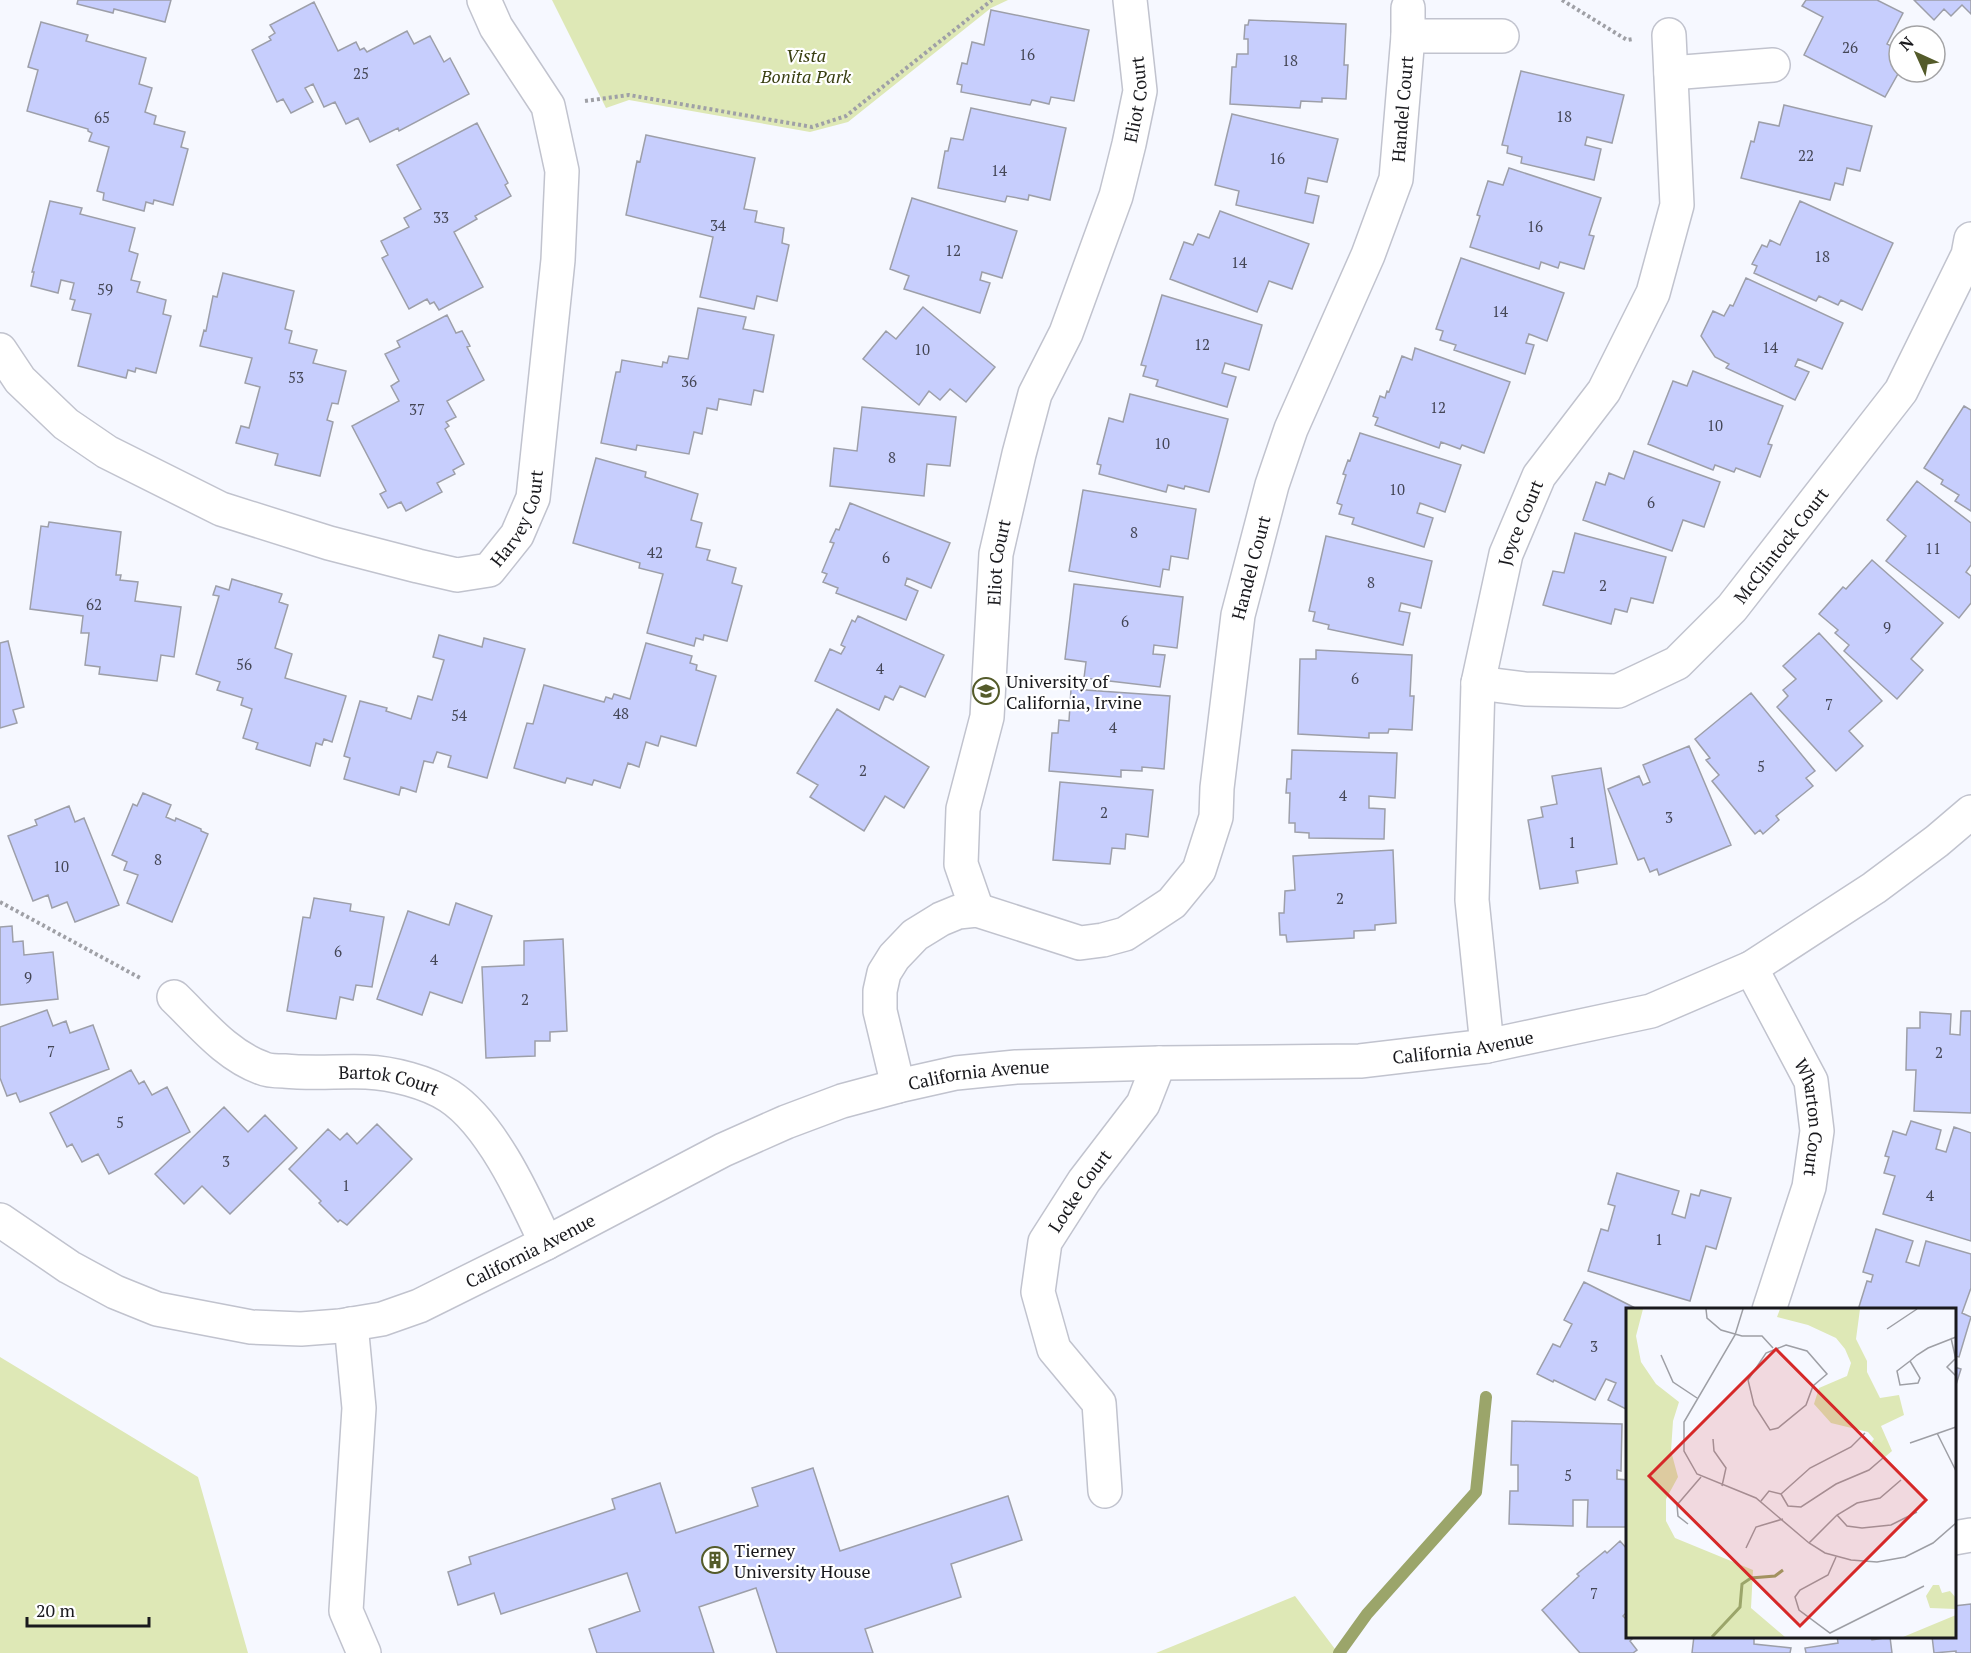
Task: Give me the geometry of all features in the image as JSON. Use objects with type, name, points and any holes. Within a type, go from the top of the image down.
[{"type":"street","name":"Harvey Court","points":[[0,350],[20,380],[66,424],[107,452],[221,509],[328,543],[457,575],[489,570],[517,535],[533,498],[558,260],[562,171],[548,106],[496,27],[484,0]]},
{"type":"street","name":"Eliot Court","points":[[976,910],[961,864],[963,809],[987,717],[996,554],[1035,394],[1066,333],[1116,196],[1140,91],[1130,0],[1136,0]]},
{"type":"street","name":"Handel Court","points":[[976,910],[1080,943],[1103,940],[1125,934],[1172,903],[1199,870],[1216,817],[1217,788],[1238,615],[1272,485],[1290,429],[1368,255],[1396,179],[1408,22],[1502,36]]},
{"type":"street","name":"Joyce Court","points":[[1487,1046],[1472,900],[1478,683],[1506,554],[1539,476],[1604,392],[1653,293],[1677,205],[1669,35]]},
{"type":"street","points":[[1671,73],[1773,65]]},
{"type":"street","name":"McClintock Court","points":[[1478,683],[1525,689],[1618,691],[1677,663],[1732,608],[1901,391],[1968,255],[1971,239]]},
{"type":"street","name":"California Avenue","points":[[0,1220],[69,1268],[115,1292],[156,1309],[250,1327],[301,1329],[382,1319],[419,1306],[546,1243],[723,1150],[786,1122],[842,1101],[898,1086],[956,1073],[1016,1067],[1360,1061],[1487,1046],[1651,1011],[1751,968],[1874,888],[1937,841],[1971,812]]},
{"type":"street","points":[[898,1086],[880,1011],[880,991],[884,973],[894,957],[915,935],[941,919],[958,912],[976,910]]},
{"type":"street","name":"Wharton Court","points":[[1751,968],[1811,1081],[1817,1131],[1809,1187],[1770,1308]]},
{"type":"street","name":"Bartok Court","points":[[174,997],[230,1051],[263,1069],[303,1073],[369,1072],[420,1082],[450,1096],[476,1121],[497,1150],[525,1199],[546,1243]]},
{"type":"street","name":"Locke Court","points":[[1105,1491],[1100,1403],[1054,1349],[1038,1292],[1045,1242],[1084,1181],[1143,1104],[1159,1063]]},
{"type":"street","points":[[351,1324],[359,1408],[346,1611],[363,1653]]},
{"type":"street","points":[[1956,1538],[1971,1535]]},
{"type":"path","points":[[548,106],[629,95],[812,127],[846,116],[992,0]]},
{"type":"path","points":[[1562,0],[1627,40],[1669,35]]},
{"type":"path","points":[[0,902],[174,997]]},
{"type":"green space","name":"Vista Bonita Park","points":[[552,0],[1008,0],[991,8],[848,122],[810,132],[629,100],[606,108]]},
{"type":"green space","points":[[0,1357],[198,1477],[248,1653],[0,1653]]},
{"type":"green space","points":[[1295,1596],[1338,1653],[1156,1653]]},
{"type":"building","points":[[78,0],[171,0],[165,22],[114,9],[113,13],[77,4]]},
{"type":"building","points":[[1806,0],[1877,0],[1903,13],[1897,24],[1887,24],[1887,84],[1892,84],[1885,97],[1804,55],[1823,17],[1802,6]]},
{"type":"building","points":[[1914,0],[1971,0],[1971,14],[1962,5],[1951,16],[1944,9],[1934,20]]},
{"type":"building","points":[[314,2],[338,51],[356,42],[360,50],[364,48],[367,52],[407,31],[414,44],[430,36],[444,62],[450,58],[469,94],[399,131],[398,128],[370,142],[358,118],[346,124],[335,102],[324,107],[313,84],[305,88],[313,102],[291,113],[283,99],[277,102],[252,50],[271,40],[269,37],[275,33],[270,25]]},
{"type":"building","points":[[991,10],[1089,30],[1074,101],[1051,97],[1049,104],[1032,100],[1030,105],[961,92],[962,85],[957,84],[962,63],[967,64],[972,42],[984,45]]},
{"type":"building","points":[[1249,20],[1346,24],[1344,65],[1348,65],[1346,99],[1322,98],[1322,102],[1301,101],[1300,108],[1230,104],[1232,67],[1236,67],[1237,54],[1248,54],[1248,39],[1244,39],[1245,25],[1248,25]]},
{"type":"building","points":[[41,22],[88,35],[86,41],[146,58],[139,84],[152,88],[145,112],[156,116],[154,124],[185,132],[181,147],[188,149],[173,205],[154,200],[153,204],[146,202],[144,211],[103,200],[104,193],[97,191],[109,147],[89,141],[92,133],[88,129],[27,111],[38,70],[28,67]]},
{"type":"building","points":[[1521,71],[1624,95],[1612,143],[1587,137],[1585,145],[1601,149],[1594,180],[1521,163],[1522,157],[1507,153],[1508,146],[1502,145]]},
{"type":"building","points":[[1784,105],[1872,126],[1860,171],[1847,168],[1843,185],[1835,183],[1830,200],[1741,178],[1751,141],[1754,142],[1759,122],[1779,126]]},
{"type":"building","points":[[971,108],[1066,128],[1050,200],[1029,195],[1028,200],[1007,196],[1005,202],[938,188],[945,151],[948,151],[951,138],[963,140]]},
{"type":"building","points":[[1232,114],[1338,139],[1327,182],[1308,178],[1305,193],[1319,196],[1313,223],[1236,205],[1239,191],[1215,185]]},
{"type":"building","points":[[477,123],[508,183],[505,185],[511,196],[475,216],[477,219],[454,232],[483,287],[439,310],[434,302],[430,304],[427,299],[409,309],[382,258],[388,255],[381,241],[409,227],[404,218],[421,209],[397,165]]},
{"type":"building","points":[[646,135],[755,158],[744,209],[757,211],[755,222],[784,228],[782,243],[789,245],[777,301],[757,296],[754,309],[700,297],[713,237],[626,215],[637,161],[640,162]]},
{"type":"building","points":[[1509,168],[1601,198],[1589,235],[1594,236],[1584,269],[1560,262],[1558,268],[1541,262],[1539,269],[1470,247],[1488,181],[1503,185]]},
{"type":"building","points":[[912,198],[1017,231],[1002,278],[982,272],[980,280],[990,283],[980,313],[904,289],[909,276],[890,269]]},
{"type":"building","points":[[50,201],[82,208],[80,214],[135,228],[129,251],[138,254],[131,280],[140,282],[137,292],[166,300],[163,314],[171,316],[156,373],[136,368],[135,372],[128,370],[126,378],[78,366],[91,314],[72,310],[75,300],[70,299],[74,283],[61,280],[58,293],[31,286],[34,272],[32,272]]},
{"type":"building","points":[[1800,201],[1893,243],[1862,310],[1841,300],[1838,305],[1819,296],[1816,301],[1754,273],[1757,266],[1752,264],[1762,245],[1767,247],[1770,240],[1780,245]]},
{"type":"building","points":[[1220,211],[1309,244],[1292,289],[1269,281],[1257,312],[1170,279],[1184,242],[1193,245],[1198,234],[1209,238]]},
{"type":"building","points":[[1461,258],[1564,293],[1547,341],[1529,334],[1526,343],[1534,345],[1525,374],[1454,350],[1456,345],[1440,340],[1443,331],[1436,329]]},
{"type":"building","points":[[223,273],[294,291],[285,329],[292,331],[289,343],[317,350],[313,363],[346,371],[338,404],[332,403],[327,420],[333,422],[320,476],[275,465],[278,454],[236,443],[241,426],[249,428],[260,387],[245,383],[252,358],[200,346],[204,330],[206,331],[213,296],[217,297]]},
{"type":"building","points":[[1746,278],[1843,323],[1822,369],[1798,359],[1795,366],[1809,372],[1795,400],[1726,368],[1729,364],[1715,357],[1701,336],[1713,311],[1724,316],[1730,305],[1733,306]]},
{"type":"building","points":[[1162,295],[1262,325],[1249,370],[1225,363],[1222,373],[1236,377],[1227,407],[1156,386],[1158,380],[1143,376],[1146,366],[1141,365]]},
{"type":"building","points":[[923,307],[995,367],[966,402],[950,389],[940,400],[929,391],[919,405],[863,359],[886,331],[896,339]]},
{"type":"building","points":[[698,308],[746,317],[743,329],[774,335],[763,392],[754,390],[751,405],[719,399],[717,410],[707,408],[702,434],[694,432],[689,454],[637,445],[636,450],[601,443],[616,372],[620,372],[622,360],[662,367],[663,362],[667,363],[669,356],[688,359]]},
{"type":"building","points":[[447,315],[456,333],[462,331],[470,346],[467,347],[484,380],[447,401],[456,417],[446,422],[449,426],[445,429],[464,464],[453,470],[455,474],[437,483],[442,492],[406,511],[401,502],[388,508],[380,494],[386,491],[352,426],[399,401],[391,386],[399,381],[385,354],[400,347],[397,341]]},
{"type":"building","points":[[1415,348],[1510,382],[1484,453],[1462,445],[1460,449],[1441,442],[1439,448],[1375,425],[1378,418],[1373,416],[1380,396],[1385,398],[1387,391],[1389,392],[1402,356],[1412,360]]},
{"type":"building","points":[[1693,371],[1783,406],[1768,444],[1772,445],[1760,477],[1736,468],[1734,472],[1715,465],[1713,470],[1648,444],[1673,381],[1687,386]]},
{"type":"building","points":[[1130,394],[1228,419],[1209,492],[1185,486],[1184,489],[1168,485],[1166,492],[1099,474],[1101,465],[1097,464],[1109,418],[1123,422]]},
{"type":"building","points":[[1964,406],[1971,410],[1971,511],[1955,501],[1959,495],[1941,484],[1943,480],[1924,468]]},
{"type":"building","points":[[862,407],[956,417],[950,466],[927,464],[924,496],[830,486],[834,448],[857,451]]},
{"type":"building","points":[[1360,433],[1461,465],[1445,512],[1420,503],[1417,513],[1433,518],[1424,547],[1352,524],[1354,518],[1339,514],[1342,505],[1337,503],[1346,475],[1343,474]]},
{"type":"building","points":[[1634,451],[1720,482],[1704,527],[1683,520],[1672,551],[1583,520],[1596,482],[1605,485],[1609,473],[1624,479]]},
{"type":"building","points":[[596,458],[646,472],[645,477],[698,494],[691,520],[702,523],[696,547],[710,550],[707,560],[736,568],[732,583],[742,586],[727,641],[704,635],[703,640],[696,638],[694,646],[647,633],[663,574],[639,568],[640,563],[573,543]]},
{"type":"building","points":[[1917,481],[1971,523],[1971,565],[1966,572],[1971,576],[1971,603],[1959,618],[1886,561],[1906,536],[1887,520]]},
{"type":"building","points":[[1083,490],[1196,509],[1188,559],[1171,556],[1169,570],[1163,569],[1160,587],[1069,571]]},
{"type":"building","points":[[850,503],[950,543],[931,588],[907,578],[905,585],[918,591],[906,620],[836,593],[838,588],[823,582],[827,574],[822,572],[834,543],[830,542],[836,529],[839,530]]},
{"type":"building","points":[[49,522],[121,532],[116,575],[121,575],[120,580],[138,582],[135,601],[181,607],[174,657],[161,655],[157,681],[99,674],[100,667],[85,665],[89,633],[81,633],[83,616],[30,609],[41,526],[48,527]]},
{"type":"building","points":[[1575,533],[1666,557],[1653,603],[1631,598],[1627,612],[1615,609],[1611,624],[1543,605],[1553,571],[1564,573]]},
{"type":"building","points":[[1326,536],[1432,561],[1421,608],[1401,603],[1399,611],[1410,613],[1403,645],[1328,629],[1329,625],[1313,621],[1315,612],[1309,611]]},
{"type":"building","points":[[1872,560],[1943,623],[1911,659],[1923,670],[1897,699],[1844,651],[1849,645],[1835,633],[1838,630],[1819,614]]},
{"type":"building","points":[[232,579],[282,594],[279,602],[288,605],[275,648],[292,654],[285,678],[346,696],[332,742],[324,739],[322,745],[316,743],[310,766],[256,749],[258,743],[243,738],[252,709],[241,705],[243,698],[217,690],[220,682],[196,674],[219,596],[213,595],[216,586],[229,590]]},
{"type":"building","points":[[1074,584],[1183,597],[1177,648],[1154,645],[1153,654],[1165,655],[1160,687],[1084,678],[1086,662],[1065,659]]},
{"type":"building","points":[[858,616],[944,655],[925,697],[900,686],[893,700],[885,696],[879,710],[815,681],[830,649],[841,654],[845,647],[841,645],[852,620],[855,622]]},
{"type":"building","points":[[1819,633],[1882,701],[1849,731],[1863,746],[1836,771],[1777,707],[1788,696],[1783,690],[1796,679],[1783,666]]},
{"type":"building","points":[[439,635],[482,647],[484,638],[525,649],[487,778],[448,767],[451,756],[437,752],[433,763],[424,761],[416,792],[401,787],[399,795],[344,779],[350,758],[344,756],[360,701],[387,708],[386,711],[411,719],[418,696],[432,700],[444,660],[433,657]]},
{"type":"building","points":[[8,641],[24,707],[13,710],[17,723],[0,728],[0,643]]},
{"type":"building","points":[[646,643],[692,656],[690,663],[697,665],[696,670],[716,676],[696,746],[661,736],[658,746],[646,742],[639,767],[628,763],[620,788],[594,780],[592,785],[567,778],[565,783],[514,768],[527,723],[533,724],[544,685],[604,702],[606,697],[612,699],[614,694],[630,699]]},
{"type":"building","points":[[1316,650],[1412,655],[1410,696],[1414,696],[1412,730],[1389,729],[1388,733],[1369,733],[1369,738],[1298,734],[1300,659],[1316,659]]},
{"type":"building","points":[[1071,689],[1170,696],[1164,769],[1142,767],[1142,771],[1121,770],[1121,777],[1049,771],[1052,733],[1058,733],[1059,720],[1069,721]]},
{"type":"building","points":[[1751,693],[1815,771],[1806,778],[1813,786],[1776,816],[1779,820],[1763,834],[1760,830],[1755,834],[1712,781],[1719,775],[1706,760],[1710,758],[1695,739]]},
{"type":"building","points":[[837,709],[929,767],[904,808],[885,796],[864,831],[810,797],[818,785],[797,773]]},
{"type":"building","points":[[1689,746],[1731,845],[1659,875],[1657,869],[1650,872],[1644,858],[1638,860],[1608,789],[1639,776],[1643,785],[1650,782],[1643,765]]},
{"type":"building","points":[[1292,750],[1397,753],[1395,798],[1369,796],[1369,808],[1385,809],[1384,839],[1309,838],[1309,833],[1295,832],[1295,823],[1289,823],[1290,793],[1286,793],[1287,779],[1291,779]]},
{"type":"building","points":[[1601,768],[1617,864],[1576,871],[1578,883],[1540,889],[1528,820],[1543,817],[1541,807],[1557,804],[1552,776]]},
{"type":"building","points":[[1060,782],[1153,790],[1148,837],[1126,834],[1125,849],[1112,848],[1110,864],[1053,860]]},
{"type":"building","points":[[143,793],[171,805],[166,817],[175,821],[176,818],[208,834],[172,922],[127,903],[138,875],[124,870],[127,862],[112,855],[133,804],[137,806]]},
{"type":"building","points":[[69,806],[75,822],[84,818],[119,905],[75,922],[67,902],[52,908],[48,895],[33,901],[8,836],[37,825],[35,820]]},
{"type":"building","points":[[1393,850],[1396,923],[1375,925],[1375,930],[1354,931],[1354,938],[1287,942],[1286,935],[1280,935],[1279,913],[1284,913],[1285,891],[1295,890],[1293,856]]},
{"type":"building","points":[[314,898],[351,904],[350,911],[384,917],[372,987],[356,985],[353,1000],[340,997],[336,1019],[287,1011],[303,917],[310,918]]},
{"type":"building","points":[[456,903],[492,916],[462,1003],[430,992],[422,1015],[377,999],[408,911],[449,925]]},
{"type":"building","points":[[12,926],[13,942],[23,941],[24,955],[53,952],[58,999],[0,1005],[0,927]]},
{"type":"building","points":[[563,939],[567,1031],[550,1032],[550,1041],[535,1041],[535,1056],[486,1058],[482,967],[524,965],[524,941]]},
{"type":"building","points":[[47,1010],[53,1026],[66,1021],[70,1033],[93,1025],[109,1069],[20,1102],[16,1093],[7,1096],[0,1078],[0,1027]]},
{"type":"building","points":[[1961,1011],[1971,1011],[1971,1113],[1914,1111],[1916,1070],[1906,1070],[1907,1028],[1920,1028],[1920,1012],[1951,1014],[1950,1034],[1960,1035]]},
{"type":"building","points":[[131,1070],[139,1084],[144,1081],[152,1095],[167,1087],[190,1132],[109,1174],[98,1154],[82,1162],[72,1144],[67,1147],[50,1113]]},
{"type":"building","points":[[224,1107],[248,1132],[265,1115],[297,1148],[230,1214],[202,1186],[184,1204],[155,1174]]},
{"type":"building","points":[[1911,1121],[1941,1130],[1936,1149],[1946,1152],[1954,1127],[1971,1133],[1971,1241],[1883,1214],[1895,1176],[1884,1173],[1889,1157],[1885,1156],[1893,1131],[1906,1135]]},
{"type":"building","points":[[377,1124],[412,1159],[347,1225],[340,1220],[338,1222],[289,1169],[328,1129],[340,1140],[347,1133],[357,1144]]},
{"type":"building","points":[[1617,1173],[1679,1191],[1672,1214],[1685,1218],[1691,1194],[1699,1196],[1701,1190],[1731,1198],[1716,1249],[1706,1246],[1690,1301],[1588,1271],[1601,1229],[1608,1231],[1615,1206],[1608,1204]]},
{"type":"building","points":[[1876,1229],[1913,1241],[1906,1262],[1919,1266],[1926,1241],[1971,1254],[1971,1288],[1962,1313],[1971,1317],[1959,1357],[1956,1356],[1956,1308],[1859,1308],[1867,1281],[1871,1282],[1873,1275],[1863,1272]]},
{"type":"building","points":[[1584,1282],[1635,1308],[1626,1308],[1626,1409],[1608,1400],[1616,1383],[1606,1379],[1595,1400],[1537,1374],[1553,1344],[1560,1347],[1572,1324],[1564,1320]]},
{"type":"building","points":[[1956,1368],[1961,1369],[1956,1385]]},
{"type":"building","points":[[1512,1421],[1622,1424],[1621,1471],[1617,1470],[1617,1479],[1626,1480],[1626,1527],[1587,1527],[1588,1500],[1573,1500],[1573,1526],[1509,1524],[1510,1491],[1518,1491],[1518,1465],[1511,1465]]},
{"type":"building","name":"Tierney University House","points":[[813,1468],[840,1551],[1008,1496],[1022,1540],[951,1564],[961,1597],[865,1629],[873,1653],[777,1653],[756,1588],[699,1607],[714,1653],[597,1653],[589,1629],[640,1611],[627,1573],[501,1614],[494,1593],[458,1605],[448,1572],[471,1564],[469,1557],[615,1509],[612,1499],[660,1483],[676,1533],[758,1506],[752,1488]]},
{"type":"building","points":[[1620,1541],[1626,1548],[1626,1613],[1623,1616],[1626,1619],[1626,1638],[1633,1638],[1630,1641],[1637,1650],[1633,1653],[1580,1653],[1542,1610],[1579,1576],[1577,1574],[1605,1551],[1607,1553]]},
{"type":"building","points":[[1971,1604],[1971,1653],[1956,1653],[1956,1651],[1934,1653],[1932,1638],[1956,1638],[1956,1606]]},
{"type":"building","points":[[1694,1638],[1754,1638],[1754,1644],[1791,1648],[1790,1653],[1692,1653]]},
{"type":"building","points":[[1837,1638],[1872,1638],[1872,1640],[1890,1638],[1892,1653],[1806,1653],[1805,1648],[1838,1643]]},
{"type":"waterway","points":[[1339,1653],[1367,1614],[1476,1492],[1486,1397]]},
{"type":"place","name":"University of California, Irvine","points":[[986,691]]},
{"type":"place","name":"Tierney University House","points":[[715,1560]]}]
